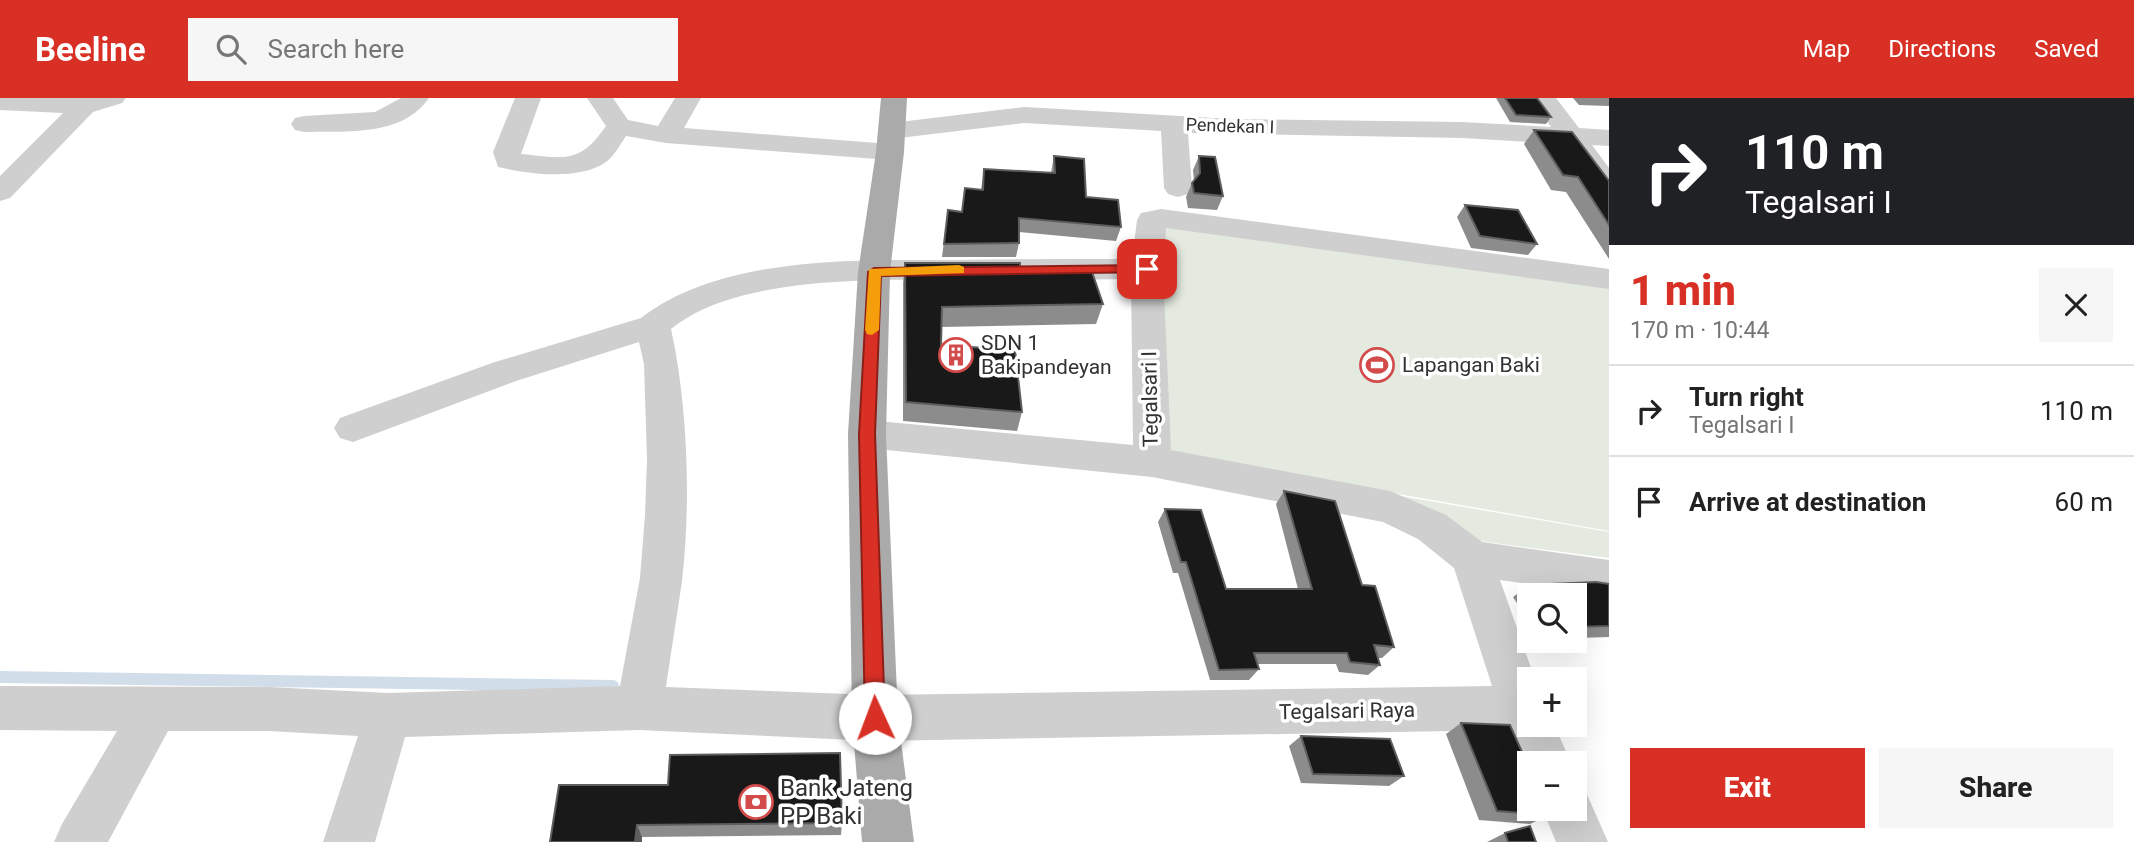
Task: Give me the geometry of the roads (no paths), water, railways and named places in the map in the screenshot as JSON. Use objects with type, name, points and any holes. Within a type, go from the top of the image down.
[{"type":"main road","points":[[888,842],[875,718],[867,434],[874,272],[891,127]]},
{"type":"street","points":[[0,102],[84,106],[113,98]]},
{"type":"street","points":[[304,124],[386,118],[409,107],[416,98]]},
{"type":"street","points":[[528,98],[507,152],[508,161],[561,165],[585,163],[599,153],[619,127],[600,98]]},
{"type":"street","points":[[666,135],[688,98]]},
{"type":"street","points":[[1543,98],[1609,188]]},
{"type":"street","points":[[0,192],[84,106]]},
{"type":"street","name":"Pendekan I","points":[[619,127],[666,135],[891,127],[1025,115],[1174,125],[1609,138]]},
{"type":"street","points":[[1174,125],[1178,188]]},
{"type":"street","name":"Tegalsari I","points":[[1472,558],[1432,527],[1390,507],[1152,463],[1147,269],[1152,220],[1161,218],[1609,279]]},
{"type":"street","points":[[354,428],[504,372],[653,326],[673,310],[696,299],[751,282],[784,276],[874,272],[1147,269]]},
{"type":"street","points":[[639,709],[661,578],[665,515],[666,459],[661,364],[653,326]]},
{"type":"street","points":[[867,434],[1152,463]]},
{"type":"street","points":[[1517,693],[1472,558],[1609,578]]},
{"type":"street","name":"Tegalsari Raya","points":[[0,708],[153,711],[268,709],[388,715],[639,709],[875,718],[1517,708]]},
{"type":"street","points":[[80,842],[153,711]]},
{"type":"street","points":[[349,842],[388,715]]},
{"type":"street","points":[[1573,821],[1582,842]]},
{"type":"waterway","points":[[0,677],[613,686]]},
{"type":"place","name":"SDN 1 Bakipandeyan","points":[[956,355]]},
{"type":"place","name":"Lapangan Baki","points":[[1377,365]]},
{"type":"place","name":"Bank Jateng PP Baki","points":[[756,802]]}]
